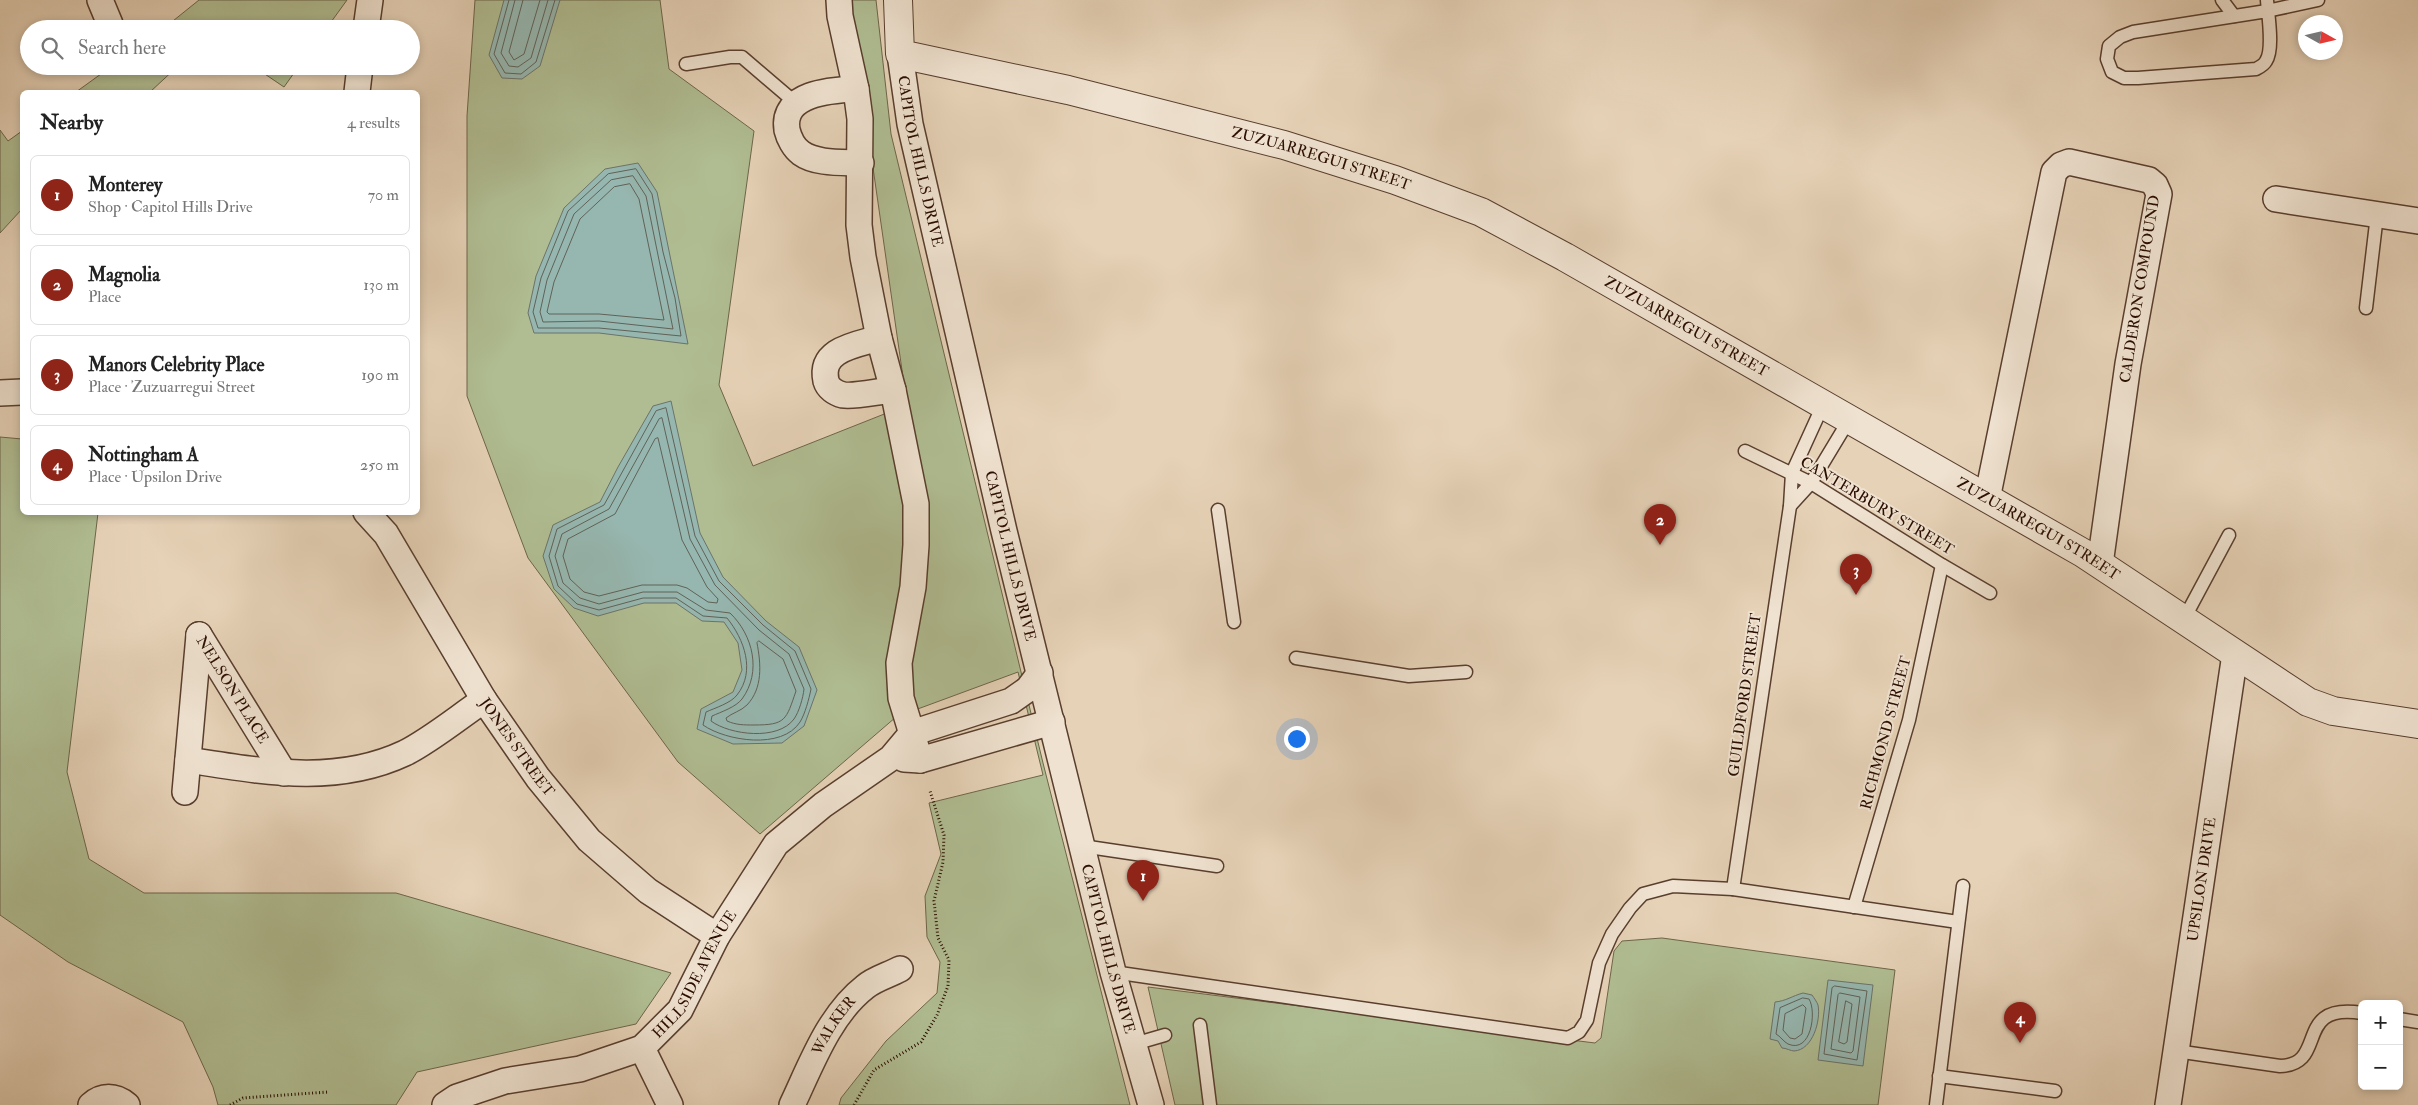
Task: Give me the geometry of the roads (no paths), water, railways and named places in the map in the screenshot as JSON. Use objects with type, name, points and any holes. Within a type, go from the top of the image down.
[{"type":"street","points":[[100,0],[108,20]]},
{"type":"street","points":[[367,20],[370,0]]},
{"type":"street","points":[[839,0],[840,16],[856,89],[861,162],[859,225],[879,338],[893,390],[916,504],[913,587],[899,663],[901,698],[920,760]]},
{"type":"street","name":"CAPITOL HILLS DRIVE","points":[[898,0],[900,54],[914,144],[1004,531],[1113,972],[1151,1105]]},
{"type":"street","name":"ZUZUARREGUI STREET","points":[[900,54],[1068,90],[1284,145],[1395,180],[1481,212],[1565,257],[2100,564],[2308,702],[2333,711],[2418,724]]},
{"type":"street","points":[[356,90],[359,75]]},
{"type":"street","points":[[856,89],[827,90],[812,95],[797,104],[786,124],[788,136],[801,153],[829,161],[861,162]]},
{"type":"street","name":"CALDERON COMPOUND","points":[[1987,499],[2054,172],[2061,165],[2070,162],[2149,180],[2155,185],[2159,194],[2126,374],[2100,564]]},
{"type":"street","points":[[2276,199],[2418,221]]},
{"type":"street","points":[[879,338],[836,352],[827,361],[825,373],[827,384],[833,391],[844,395],[893,390]]},
{"type":"street","name":"JONES STREET","points":[[369,515],[386,534],[484,700],[538,778],[588,840],[648,890],[717,936]]},
{"type":"street","name":"NELSON PLACE","points":[[185,792],[199,635],[284,773]]},
{"type":"street","name":"UPSILON DRIVE","points":[[2168,1105],[2235,654]]},
{"type":"street","points":[[912,733],[1012,700],[1028,689],[1040,672]]},
{"type":"street","name":"NELSON PLACE","points":[[188,760],[284,773],[319,774],[370,766],[406,752],[484,700]]},
{"type":"street","points":[[891,758],[920,760],[1052,722]]},
{"type":"street","name":"HILLSIDE AVENUE","points":[[445,1105],[457,1097],[505,1081],[580,1069],[642,1048],[680,1010],[717,936],[776,844],[823,805],[891,758],[912,733]]},
{"type":"street","name":"WALKER","points":[[792,1105],[818,1048],[842,1012],[866,986],[900,969]]},
{"type":"street","points":[[642,1048],[670,1105]]},
{"type":"street","points":[[91,1105],[98,1099],[106,1097],[121,1100],[127,1105]]},
{"type":"lane","points":[[2222,0],[2234,16]]},
{"type":"lane","points":[[2267,5],[2270,53],[2265,63],[2256,69],[2138,78],[2124,78],[2112,72],[2108,59],[2109,46],[2120,37],[2133,32],[2234,16],[2267,5],[2318,0]]},
{"type":"lane","points":[[686,64],[730,56],[742,57],[797,104]]},
{"type":"lane","points":[[2366,308],[2377,215]]},
{"type":"lane","name":"GUILDFORD STREET","points":[[1733,889],[1790,506],[1792,473],[1823,405]]},
{"type":"lane","points":[[1790,506],[1811,482],[1849,420]]},
{"type":"lane","name":"CANTERBURY STREET","points":[[1745,451],[1811,482],[1942,565],[1990,592]]},
{"type":"lane","points":[[1218,510],[1234,622]]},
{"type":"lane","points":[[2184,619],[2229,535]]},
{"type":"lane","name":"RICHMOND STREET","points":[[1854,907],[1909,720],[1942,565]]},
{"type":"lane","points":[[1296,658],[1409,676],[1466,672]]},
{"type":"lane","points":[[1082,846],[1217,866]]},
{"type":"lane","points":[[1113,972],[1568,1038],[1579,1032],[1587,1020],[1599,963],[1612,934],[1630,908],[1644,894],[1673,886],[1733,889],[1958,922]]},
{"type":"lane","points":[[1936,1105],[1963,886]]},
{"type":"lane","points":[[2176,1051],[2280,1066],[2293,1066],[2305,1056],[2320,1021],[2332,1012],[2346,1010],[2358,1012]]},
{"type":"lane","points":[[2403,1020],[2418,1022]]},
{"type":"lane","points":[[1200,1025],[1210,1105]]},
{"type":"lane","points":[[1134,1044],[1165,1035]]},
{"type":"lane","points":[[1939,1076],[2055,1091]]},
{"type":"water","points":[[504,0],[560,0],[540,66],[522,79],[502,78],[489,55]]},
{"type":"water","points":[[638,163],[657,192],[688,344],[599,333],[534,333],[528,313],[536,276],[564,208],[605,169]]},
{"type":"water","points":[[671,401],[700,533],[723,577],[766,621],[799,647],[817,690],[804,726],[782,743],[733,744],[697,729],[701,709],[733,692],[742,670],[738,643],[724,622],[702,621],[676,603],[644,603],[598,616],[574,608],[554,589],[543,556],[553,525],[600,502],[653,406]]},
{"type":"water","points":[[1828,980],[1873,985],[1863,1066],[1818,1060]]},
{"type":"water","points":[[1803,993],[1812,995],[1818,1005],[1817,1026],[1806,1046],[1794,1051],[1782,1048],[1778,1041],[1770,1039],[1775,1002]]},
{"type":"place","name":"Magnolia","points":[[1660,545]]},
{"type":"place","name":"Manors Celebrity Place","points":[[1856,595]]},
{"type":"place","name":"Monterey","points":[[1143,901]]},
{"type":"place","name":"Nottingham A","points":[[2020,1043]]}]
